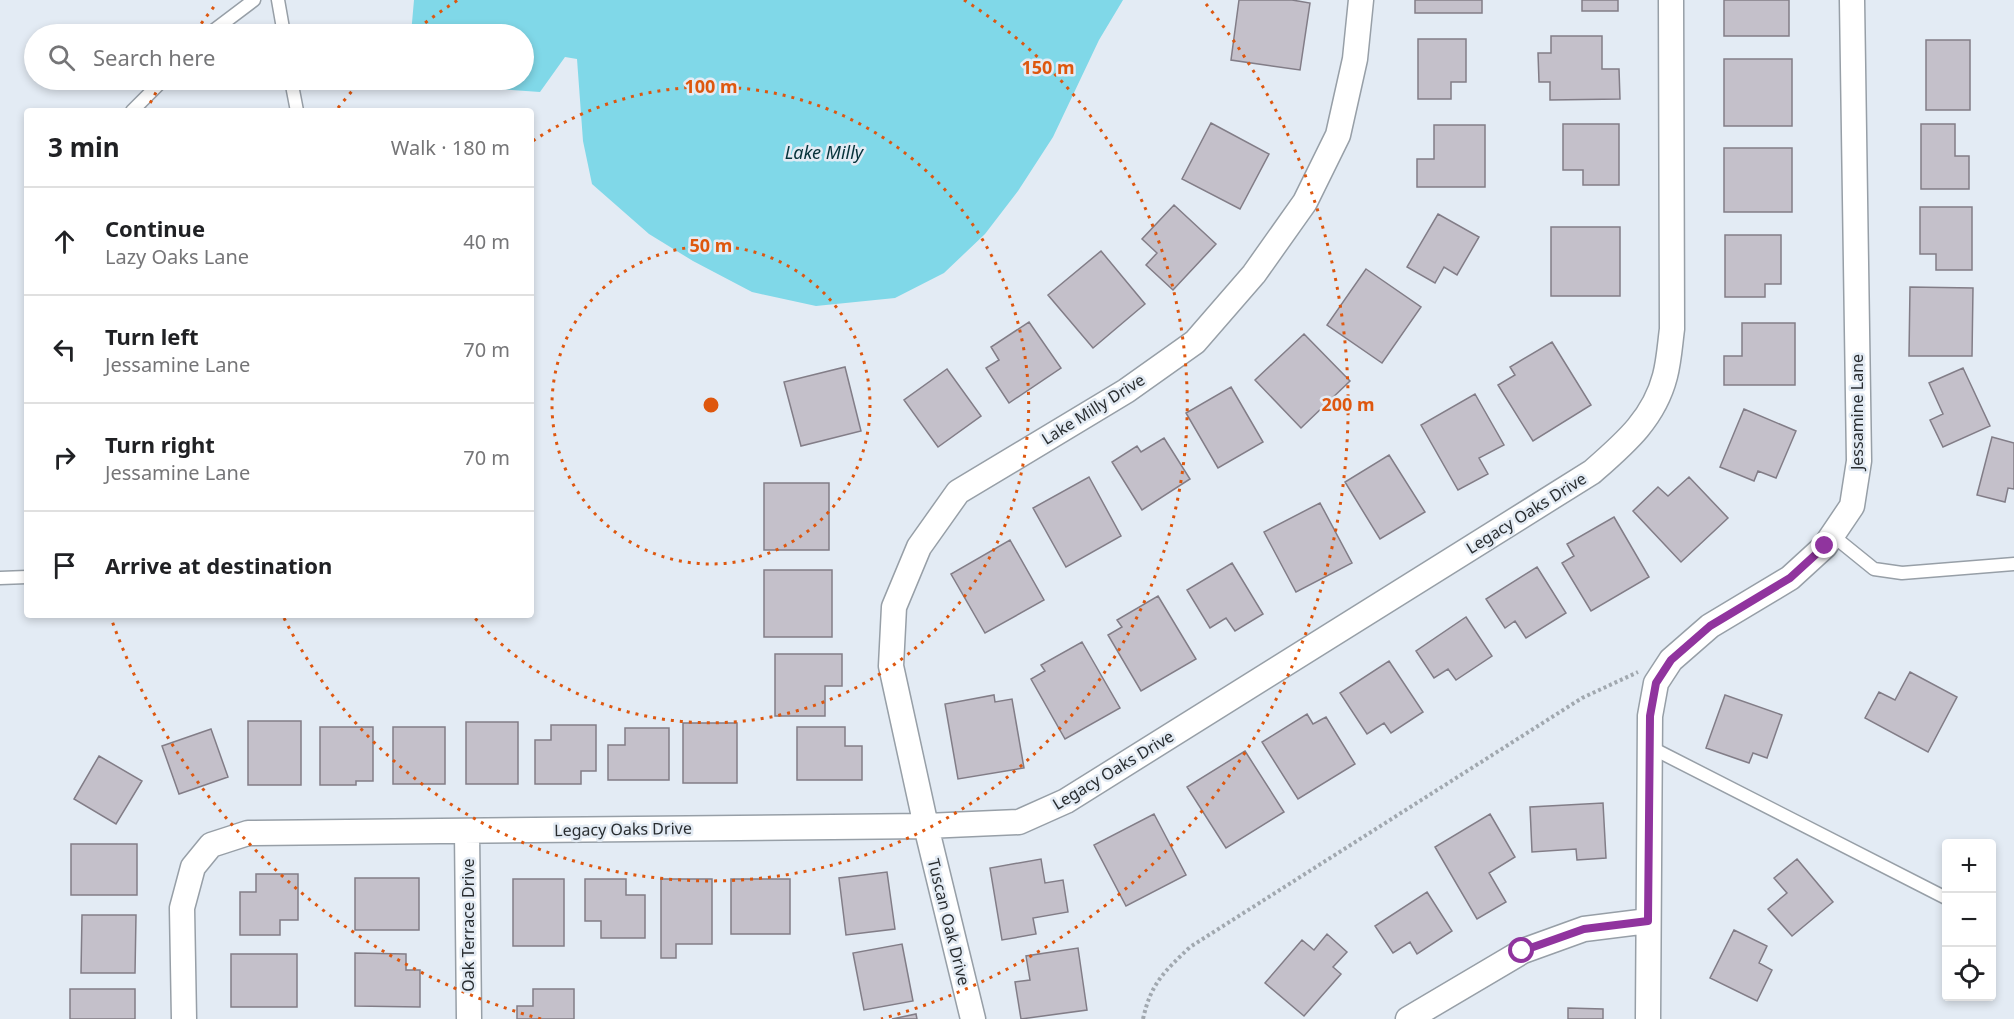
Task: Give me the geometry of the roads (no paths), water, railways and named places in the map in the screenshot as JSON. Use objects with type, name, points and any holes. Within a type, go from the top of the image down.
[{"type":"street","name":"Lake Milly Drive","points":[[926,826],[891,666],[894,607],[919,547],[958,492],[1126,391],[1195,342],[1254,274],[1305,202],[1338,135],[1355,59],[1361,0]]},
{"type":"street","name":"Legacy Oaks Drive","points":[[184,1019],[182,908],[193,867],[211,845],[248,833],[926,826],[1018,822],[1066,801],[1592,472],[1630,439],[1654,405],[1665,376],[1672,329],[1671,0]]},
{"type":"street","name":"Jessamine Lane","points":[[1648,1019],[1650,716],[1656,683],[1671,660],[1710,626],[1790,578],[1825,546],[1852,506],[1859,461],[1852,0]]},
{"type":"street","name":"Tuscan Oak Drive","points":[[926,826],[973,1019]]},
{"type":"street","name":"Oak Terrace Drive","points":[[467,831],[469,1019]]},
{"type":"street","points":[[1408,1019],[1522,951],[1584,929],[1648,921]]},
{"type":"lane","points":[[222,24],[254,0]]},
{"type":"lane","points":[[278,0],[282,24]]},
{"type":"lane","points":[[135,108],[153,90]]},
{"type":"lane","points":[[293,90],[296,108]]},
{"type":"lane","points":[[1832,535],[1874,569],[1887,572],[1902,573],[2014,564]]},
{"type":"lane","points":[[0,578],[24,577]]},
{"type":"lane","points":[[1650,747],[1942,895]]},
{"type":"water","name":"Lake Milly","points":[[414,0],[1123,0],[1099,40],[1053,137],[1018,191],[985,234],[944,273],[895,298],[816,306],[752,292],[693,261],[649,234],[592,184],[583,141],[577,59],[565,57],[540,92],[512,90],[534,90],[534,24],[412,24]]}]
